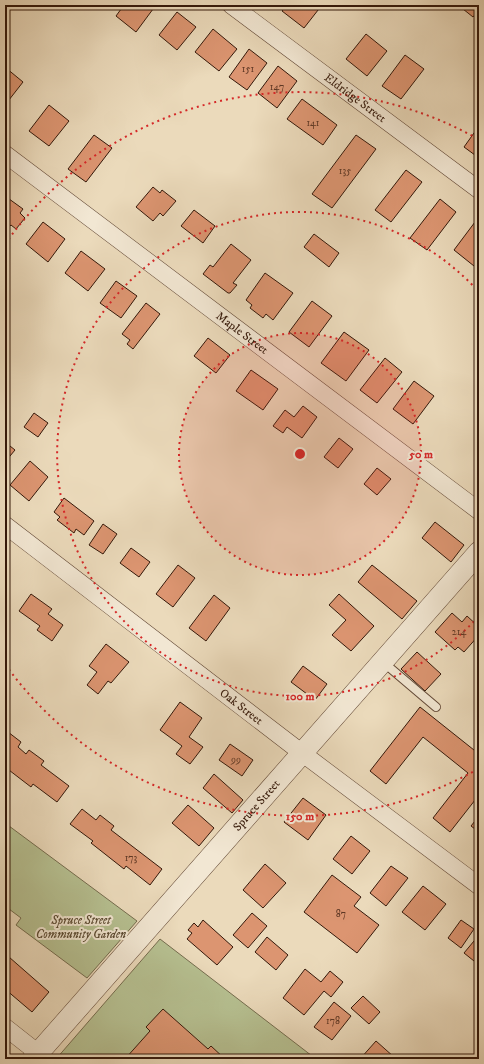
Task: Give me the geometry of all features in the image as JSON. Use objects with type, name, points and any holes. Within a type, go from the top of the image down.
[{"type":"street","name":"Eldridge Street","points":[[231,5],[479,190]]},
{"type":"street","name":"Maple Street","points":[[5,154],[479,511]]},
{"type":"street","name":"Oak Street","points":[[5,525],[302,753],[479,886]]},
{"type":"street","name":"Spruce Street","points":[[36,1056],[479,552]]},
{"type":"street","points":[[5,1027],[36,1056]]},
{"type":"lane","points":[[382,662],[436,707]]},
{"type":"green space","name":"Spruce Street Community Garden","points":[[5,823],[137,921],[87,978],[16,925],[21,918],[5,906]]},
{"type":"green space","points":[[160,939],[316,1059],[56,1059]]},
{"type":"building","points":[[124,5],[156,5],[136,32],[116,16]]},
{"type":"building","points":[[287,5],[322,5],[304,28],[282,11]]},
{"type":"building","points":[[458,5],[479,5],[479,10],[473,17]]},
{"type":"building","points":[[177,12],[196,27],[177,50],[159,35]]},
{"type":"building","points":[[213,29],[237,49],[219,71],[195,52]]},
{"type":"building","points":[[366,34],[387,51],[367,76],[346,59]]},
{"type":"building","points":[[249,49],[267,63],[247,90],[229,77]]},
{"type":"building","points":[[405,55],[424,69],[401,99],[382,86]]},
{"type":"building","points":[[278,66],[297,81],[277,108],[258,93]]},
{"type":"building","points":[[6,68],[23,82],[5,105],[5,69]]},
{"type":"building","points":[[302,99],[337,125],[323,145],[287,119]]},
{"type":"building","points":[[49,105],[69,121],[49,146],[29,131]]},
{"type":"building","points":[[479,126],[479,158],[464,147]]},
{"type":"building","points":[[94,135],[112,148],[86,182],[68,169]]},
{"type":"building","points":[[356,135],[376,149],[332,208],[312,194]]},
{"type":"building","points":[[406,170],[422,182],[391,222],[375,210]]},
{"type":"building","points":[[153,187],[160,193],[162,190],[176,201],[163,216],[160,213],[153,221],[136,207]]},
{"type":"building","points":[[5,196],[23,209],[20,213],[25,218],[16,229],[11,225],[9,227],[5,224]]},
{"type":"building","points":[[440,199],[456,212],[427,250],[410,238]]},
{"type":"building","points":[[194,210],[215,226],[203,243],[181,226]]},
{"type":"building","points":[[43,222],[65,239],[48,262],[26,244]]},
{"type":"building","points":[[475,222],[479,225],[479,270],[454,250]]},
{"type":"building","points":[[314,234],[339,253],[329,267],[304,247]]},
{"type":"building","points":[[231,244],[251,260],[233,283],[237,285],[230,293],[228,293],[203,274],[210,265],[213,267]]},
{"type":"building","points":[[81,251],[105,269],[88,291],[65,273]]},
{"type":"building","points":[[265,273],[293,293],[273,320],[266,314],[263,318],[250,308],[252,305],[246,300]]},
{"type":"building","points":[[116,281],[137,296],[121,318],[100,303]]},
{"type":"building","points":[[312,301],[332,316],[309,347],[289,332]]},
{"type":"building","points":[[146,303],[160,314],[133,349],[127,344],[130,340],[122,334]]},
{"type":"building","points":[[344,332],[369,350],[346,381],[321,363]]},
{"type":"building","points":[[208,338],[230,355],[216,373],[194,356]]},
{"type":"building","points":[[385,358],[402,372],[377,403],[360,390]]},
{"type":"building","points":[[251,370],[278,389],[263,410],[236,391]]},
{"type":"building","points":[[414,381],[434,396],[413,424],[393,409]]},
{"type":"building","points":[[303,406],[317,417],[302,438],[287,427],[283,433],[273,426],[285,410],[294,417]]},
{"type":"building","points":[[34,413],[48,423],[38,437],[24,427]]},
{"type":"building","points":[[339,438],[353,449],[338,468],[324,457]]},
{"type":"building","points":[[5,442],[15,450],[5,462]]},
{"type":"building","points":[[30,461],[48,477],[29,501],[10,485]]},
{"type":"building","points":[[377,468],[391,479],[377,495],[364,484]]},
{"type":"building","points":[[64,498],[94,521],[84,535],[76,529],[74,533],[57,520],[60,517],[54,512]]},
{"type":"building","points":[[435,522],[464,545],[451,562],[422,538]]},
{"type":"building","points":[[103,524],[117,534],[103,554],[89,545]]},
{"type":"building","points":[[131,548],[150,562],[139,577],[120,563]]},
{"type":"building","points":[[178,565],[195,578],[173,607],[156,594]]},
{"type":"building","points":[[372,565],[417,601],[402,619],[358,582]]},
{"type":"building","points":[[31,594],[52,609],[48,614],[63,625],[52,641],[37,630],[40,626],[19,611]]},
{"type":"building","points":[[339,594],[374,626],[351,651],[332,635],[346,620],[329,605]]},
{"type":"building","points":[[214,595],[230,608],[206,641],[189,628]]},
{"type":"building","points":[[452,613],[462,622],[467,616],[479,627],[479,635],[464,652],[458,647],[455,650],[435,632]]},
{"type":"building","points":[[106,644],[129,662],[111,683],[108,681],[98,694],[87,685],[97,672],[89,666]]},
{"type":"building","points":[[417,652],[441,674],[425,691],[401,669]]},
{"type":"building","points":[[303,666],[327,684],[315,700],[291,682]]},
{"type":"building","points":[[180,702],[202,718],[189,737],[203,747],[190,764],[176,754],[182,746],[160,730]]},
{"type":"building","points":[[420,707],[479,754],[479,795],[450,832],[433,818],[468,773],[423,737],[386,784],[370,771]]},
{"type":"building","points":[[8,732],[21,742],[18,747],[26,754],[29,750],[44,761],[41,765],[69,786],[57,802],[33,784],[31,787],[5,767],[5,735]]},
{"type":"building","points":[[230,744],[253,760],[242,776],[219,760]]},
{"type":"building","points":[[214,774],[243,800],[232,813],[203,788]]},
{"type":"building","points":[[303,798],[326,815],[308,840],[284,822]]},
{"type":"building","points":[[188,805],[214,828],[199,846],[172,823]]},
{"type":"building","points":[[82,809],[96,820],[100,815],[114,826],[111,830],[162,869],[150,885],[126,866],[124,869],[91,843],[93,841],[70,824]]},
{"type":"building","points":[[479,816],[479,832],[471,826]]},
{"type":"building","points":[[351,836],[370,851],[352,874],[333,859]]},
{"type":"building","points":[[265,864],[286,883],[263,908],[243,890]]},
{"type":"building","points":[[391,866],[408,878],[386,906],[370,893]]},
{"type":"building","points":[[332,875],[361,897],[354,906],[379,925],[357,953],[304,912]]},
{"type":"building","points":[[423,886],[446,904],[425,930],[402,912]]},
{"type":"building","points":[[252,913],[267,926],[248,948],[233,935]]},
{"type":"building","points":[[203,920],[233,947],[217,965],[187,939],[192,933],[188,930],[194,923],[198,927]]},
{"type":"building","points":[[461,920],[474,929],[461,948],[448,938]]},
{"type":"building","points":[[479,935],[479,965],[464,953]]},
{"type":"building","points":[[267,937],[288,955],[276,970],[255,952]]},
{"type":"building","points":[[9,957],[49,992],[32,1012],[5,989],[5,961]]},
{"type":"building","points":[[305,969],[321,982],[330,971],[343,982],[331,997],[324,991],[304,1015],[283,998]]},
{"type":"building","points":[[363,996],[380,1012],[369,1024],[351,1008]]},
{"type":"building","points":[[334,1002],[351,1016],[332,1040],[314,1027]]},
{"type":"building","points":[[163,1009],[208,1049],[211,1046],[225,1059],[125,1059],[150,1031],[146,1027]]},
{"type":"building","points":[[376,1041],[394,1057],[392,1059],[360,1059]]}]
